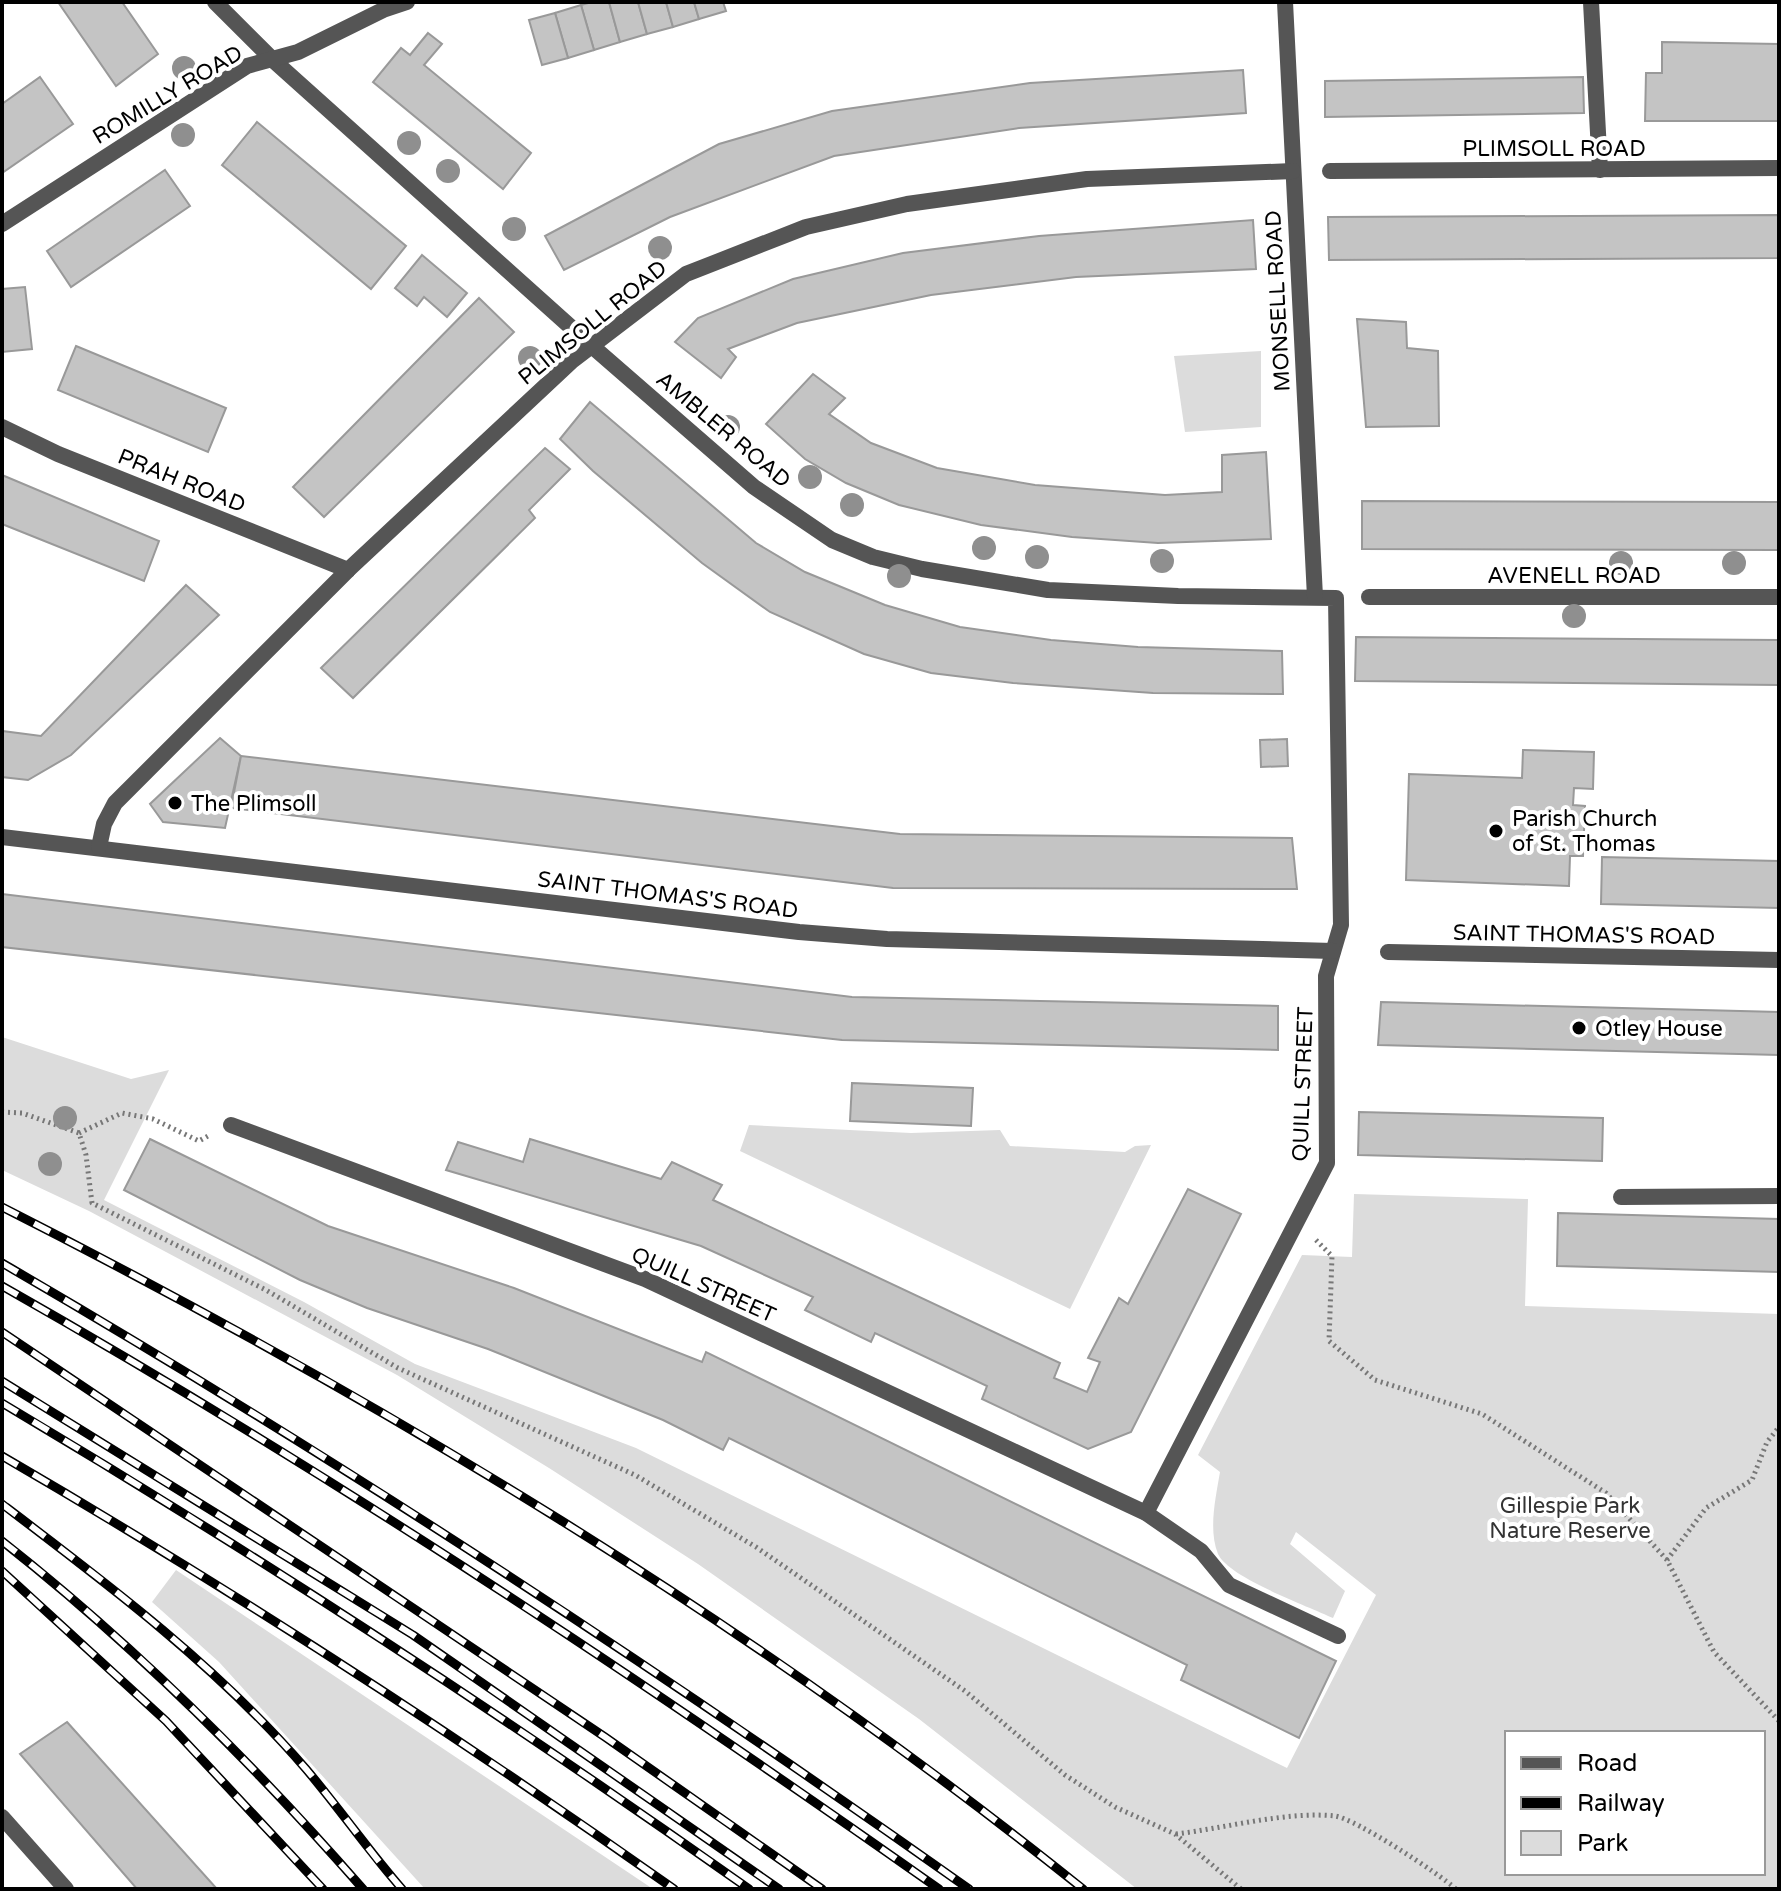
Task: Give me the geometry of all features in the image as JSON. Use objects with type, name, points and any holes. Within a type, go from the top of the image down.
[{"type":"street","name":"AMBLER ROAD","points":[[215,2],[273,60],[593,347],[754,487],[832,540],[873,557],[1048,590],[1336,598],[1341,925],[1333,951]]},
{"type":"street","name":"ROMILLY ROAD","points":[[2,224],[247,66],[273,60],[407,2]]},
{"type":"street","name":"MONSELL ROAD","points":[[1285,2],[1315,597]]},
{"type":"street","points":[[1591,2],[1600,170]]},
{"type":"street","name":"PLIMSOLL ROAD","points":[[1330,171],[1779,168]]},
{"type":"street","name":"PLIMSOLL ROAD","points":[[99,847],[104,824],[115,803],[348,570],[572,361],[686,274],[806,227],[907,204],[1087,179],[1293,171]]},
{"type":"street","name":"PRAH ROAD","points":[[2,427],[58,454],[348,570]]},
{"type":"street","name":"AVENELL ROAD","points":[[1369,597],[1779,597]]},
{"type":"street","name":"SAINT THOMAS'S ROAD","points":[[2,837],[799,932],[887,939],[1333,951]]},
{"type":"street","name":"QUILL STREET","points":[[1146,1513],[1327,1163],[1326,976],[1333,951]]},
{"type":"street","name":"SAINT THOMAS'S ROAD","points":[[1388,952],[1779,960]]},
{"type":"street","name":"QUILL STREET","points":[[231,1125],[645,1279],[1146,1513],[1201,1551],[1229,1585],[1338,1636]]},
{"type":"street","points":[[1621,1197],[1779,1196]]},
{"type":"street","points":[[2,1817],[66,1889]]},
{"type":"path","points":[[2,1112],[22,1113],[79,1133],[122,1113],[153,1119],[199,1141],[231,1125]]},
{"type":"path","points":[[79,1133],[86,1155],[92,1203],[266,1290],[398,1368],[635,1475],[756,1547],[965,1691],[1065,1775],[1115,1807],[1175,1834],[1241,1889]]},
{"type":"path","points":[[1298,1222],[1332,1256],[1329,1341],[1375,1380],[1482,1414],[1606,1493],[1667,1560],[1714,1652],[1779,1721]]},
{"type":"path","points":[[1667,1560],[1706,1508],[1752,1480],[1767,1442],[1779,1427]]},
{"type":"path","points":[[1175,1834],[1293,1817],[1339,1816],[1438,1873],[1456,1889]]},
{"type":"green space","points":[[1261,351],[1261,427],[1185,432],[1174,356]]},
{"type":"green space","name":"Gillespie Park Nature Reserve","points":[[2,1037],[131,1079],[169,1070],[104,1200],[304,1302],[415,1364],[636,1448],[1287,1768],[1376,1595],[1296,1532],[1290,1544],[1345,1591],[1333,1618],[1253,1582],[1225,1563],[1218,1554],[1214,1534],[1220,1472],[1198,1455],[1302,1255],[1352,1257],[1354,1194],[1528,1199],[1525,1306],[1779,1314],[1779,1889],[1137,1889],[919,1719],[698,1564],[397,1375],[89,1211],[2,1170]]},
{"type":"green space","points":[[749,1125],[911,1133],[1000,1130],[1010,1146],[1125,1152],[1135,1146],[1151,1145],[1070,1309],[740,1151]]},
{"type":"green space","points":[[176,1570],[653,1889],[425,1889],[219,1662],[152,1602]]},
{"type":"building","points":[[58,2],[122,2],[158,54],[116,86]]},
{"type":"building","points":[[609,2],[620,42],[594,50],[581,5]]},
{"type":"building","points":[[609,2],[638,2],[647,34],[620,42]]},
{"type":"building","points":[[638,2],[666,2],[673,27],[647,34]]},
{"type":"building","points":[[666,2],[694,2],[699,19],[673,27]]},
{"type":"building","points":[[694,2],[723,2],[726,11],[699,19]]},
{"type":"building","points":[[581,5],[594,50],[568,58],[555,13]]},
{"type":"building","points":[[555,13],[568,58],[542,65],[529,20]]},
{"type":"building","points":[[428,33],[442,44],[424,65],[531,153],[503,189],[373,82],[401,48],[410,55]]},
{"type":"building","points":[[1662,42],[1779,44],[1779,121],[1645,121],[1646,73],[1662,73]]},
{"type":"building","points":[[1243,70],[1246,113],[1019,128],[834,156],[670,217],[564,270],[545,236],[719,144],[832,111],[1030,83]]},
{"type":"building","points":[[40,77],[73,124],[2,173],[2,104]]},
{"type":"building","points":[[1583,77],[1584,113],[1325,117],[1325,81]]},
{"type":"building","points":[[257,122],[406,246],[371,289],[222,165]]},
{"type":"building","points":[[165,170],[190,206],[71,287],[47,251]]},
{"type":"building","points":[[1779,215],[1779,258],[1329,260],[1328,217]]},
{"type":"building","points":[[1253,220],[1256,269],[1076,277],[931,295],[797,323],[728,349],[736,357],[721,378],[675,342],[698,318],[793,279],[903,253],[1039,236]]},
{"type":"building","points":[[422,255],[467,293],[447,317],[424,297],[417,306],[395,288]]},
{"type":"building","points":[[25,287],[32,349],[2,352],[2,289]]},
{"type":"building","points":[[479,298],[514,332],[324,517],[293,487]]},
{"type":"building","points":[[1357,319],[1406,322],[1407,348],[1438,351],[1439,426],[1366,427]]},
{"type":"building","points":[[76,346],[226,408],[208,452],[58,390]]},
{"type":"building","points":[[813,374],[845,398],[829,414],[871,443],[937,468],[1035,485],[1165,495],[1222,492],[1222,455],[1266,452],[1271,539],[1158,543],[1072,537],[981,525],[899,505],[846,483],[805,459],[766,424]]},
{"type":"building","points":[[590,402],[756,543],[805,572],[885,605],[960,627],[1051,640],[1138,647],[1282,651],[1283,694],[1153,693],[1013,683],[931,673],[864,654],[770,612],[702,563],[593,471],[560,439]]},
{"type":"building","points":[[545,448],[570,469],[529,510],[535,518],[353,698],[321,668]]},
{"type":"building","points":[[2,475],[159,541],[144,581],[2,524]]},
{"type":"building","points":[[1362,501],[1779,502],[1779,550],[1362,549]]},
{"type":"building","points":[[186,585],[219,615],[71,755],[28,780],[2,777],[2,731],[41,736]]},
{"type":"building","points":[[1356,637],[1779,640],[1779,685],[1355,681]]},
{"type":"building","points":[[220,738],[241,756],[225,828],[163,822],[150,804]]},
{"type":"building","points":[[1287,739],[1288,766],[1261,767],[1260,740]]},
{"type":"building","name":"Parish Church of St. Thomas","points":[[1523,750],[1594,752],[1593,789],[1574,788],[1573,805],[1585,806],[1583,856],[1570,856],[1569,886],[1406,880],[1409,774],[1522,778]]},
{"type":"building","points":[[241,756],[900,834],[1292,838],[1297,889],[893,888],[231,808]]},
{"type":"building","points":[[1602,857],[1779,861],[1779,908],[1601,904]]},
{"type":"building","points":[[2,894],[852,997],[1278,1006],[1278,1050],[842,1040],[2,947]]},
{"type":"building","name":"Otley House","points":[[1381,1002],[1779,1012],[1779,1055],[1378,1045]]},
{"type":"building","points":[[852,1083],[973,1088],[971,1126],[850,1121]]},
{"type":"building","points":[[1359,1112],[1603,1118],[1602,1161],[1358,1155]]},
{"type":"building","points":[[150,1139],[328,1226],[514,1288],[702,1362],[706,1352],[1336,1661],[1299,1738],[1181,1680],[1187,1665],[729,1438],[723,1450],[663,1420],[488,1349],[367,1308],[300,1280],[124,1190]]},
{"type":"building","points":[[530,1139],[661,1179],[672,1162],[722,1185],[713,1200],[1060,1363],[1054,1378],[1087,1392],[1100,1362],[1088,1358],[1119,1298],[1128,1304],[1188,1189],[1241,1214],[1131,1432],[1088,1449],[982,1399],[987,1386],[875,1333],[871,1342],[805,1310],[813,1297],[701,1246],[446,1170],[458,1142],[523,1162]]},
{"type":"building","points":[[1558,1213],[1779,1219],[1779,1272],[1557,1266]]},
{"type":"building","points":[[67,1722],[217,1889],[137,1889],[20,1754]]},
{"type":"railway","points":[[2,1207],[285,1357],[560,1520],[695,1606],[827,1697],[1083,1889]]},
{"type":"railway","points":[[2,1263],[249,1411],[493,1565],[969,1889]]},
{"type":"railway","points":[[2,1286],[242,1427],[478,1576],[710,1730],[939,1889]]},
{"type":"railway","points":[[2,1332],[605,1737],[822,1889]]},
{"type":"railway","points":[[2,1381],[413,1635],[779,1889]]},
{"type":"railway","points":[[2,1403],[380,1638],[749,1889]]},
{"type":"railway","points":[[2,1456],[343,1665],[510,1775],[674,1889]]},
{"type":"railway","points":[[2,1504],[122,1597],[236,1696],[306,1769],[402,1889]]},
{"type":"railway","points":[[2,1541],[99,1622],[191,1707],[279,1796],[363,1889]]},
{"type":"railway","points":[[2,1571],[166,1721],[323,1889]]},
{"type":"place","name":"The Plimsoll","points":[[175,803]]},
{"type":"place","name":"Parish Church of St. Thomas","points":[[1496,831]]},
{"type":"place","name":"Otley House","points":[[1579,1028]]}]
